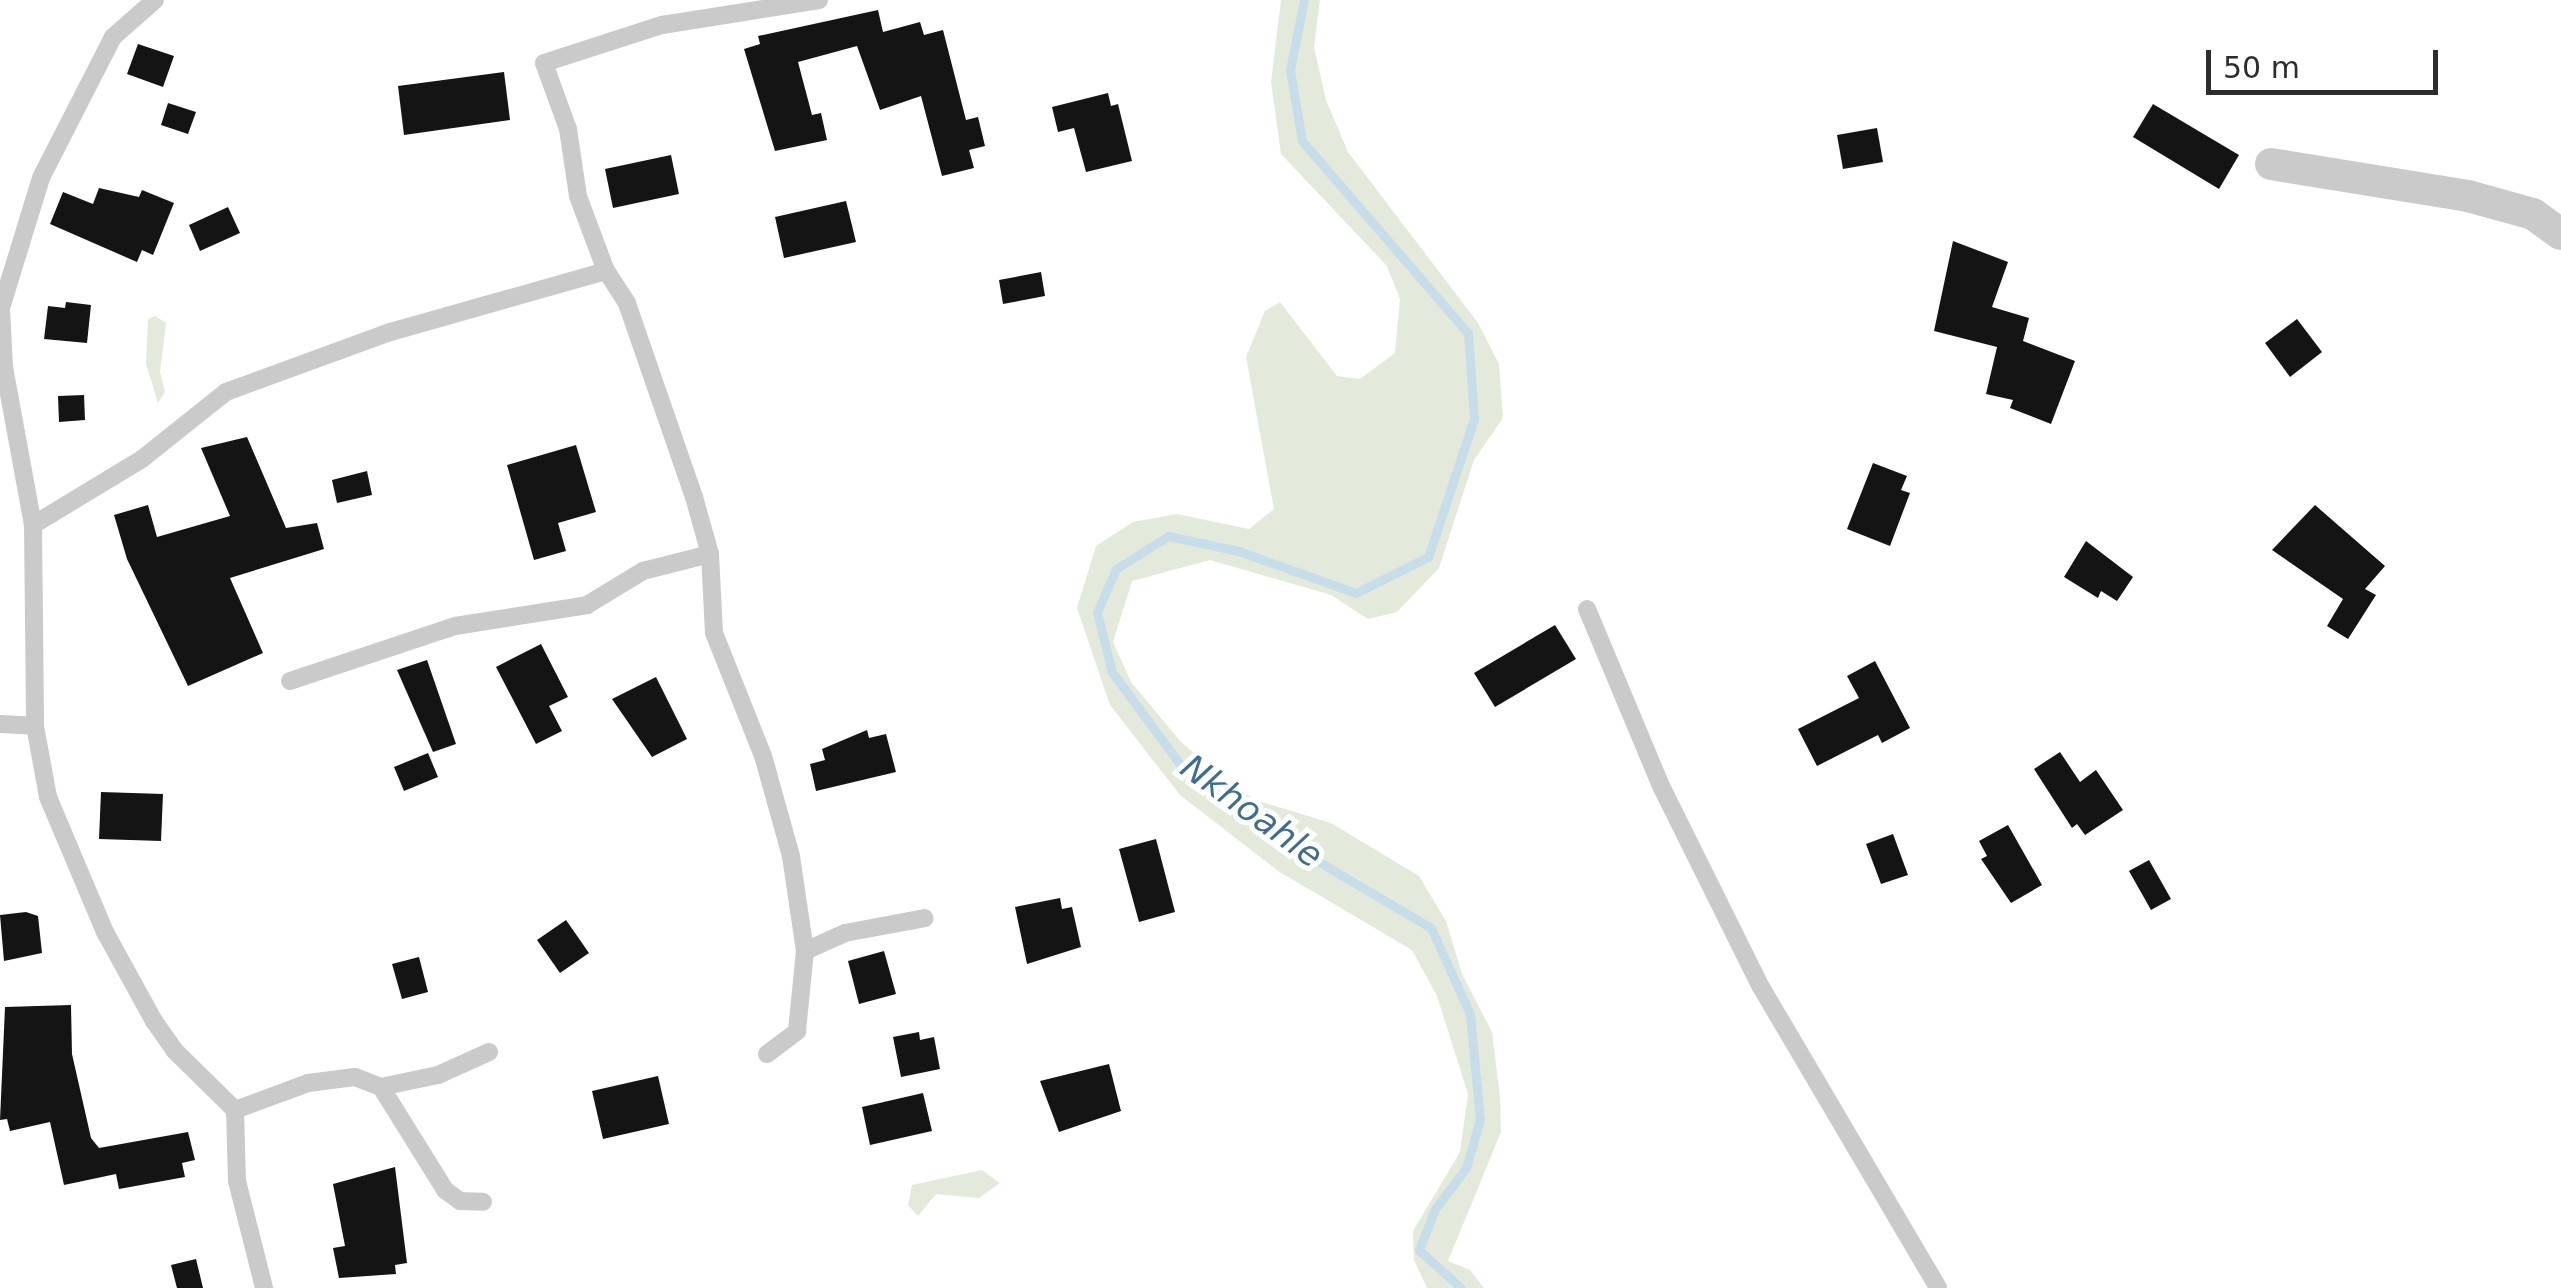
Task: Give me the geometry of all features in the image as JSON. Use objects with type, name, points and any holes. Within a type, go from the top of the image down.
[{"type":"street","points":[[2270,164],[2468,196],[2533,214],[2561,234]]},
{"type":"lane","points":[[155,0],[113,37],[89,79],[41,178],[1,308],[4,368],[33,525],[34,726],[48,797],[105,932],[174,1050],[236,1110],[237,1181],[264,1288]]},
{"type":"lane","points":[[768,1054],[797,1030],[805,951],[791,856],[763,756],[714,632],[710,554],[627,303],[606,272],[544,63],[662,25],[819,0]]},
{"type":"lane","points":[[33,525],[142,459],[226,392],[387,333],[606,272]]},
{"type":"lane","points":[[290,681],[455,626],[587,605],[644,571],[710,554]]},
{"type":"lane","points":[[1588,609],[1662,788],[1760,988],[1938,1288]]},
{"type":"lane","points":[[0,724],[34,726]]},
{"type":"lane","points":[[805,951],[846,933],[925,918]]},
{"type":"lane","points":[[236,1110],[308,1083],[355,1077],[380,1087],[438,1075],[489,1052]]},
{"type":"lane","points":[[380,1087],[445,1190],[460,1201],[483,1202]]},
{"type":"green space","points":[[1281,0],[1320,0],[1314,47],[1326,100],[1348,152],[1478,323],[1499,364],[1503,418],[1474,460],[1439,568],[1397,612],[1368,619],[1331,595],[1210,560],[1132,581],[1113,642],[1131,682],[1181,742],[1220,775],[1255,800],[1331,823],[1419,876],[1446,921],[1462,974],[1492,1032],[1500,1097],[1501,1132],[1448,1261],[1470,1270],[1484,1288],[1427,1288],[1414,1260],[1413,1231],[1460,1152],[1468,1094],[1437,996],[1412,950],[1278,871],[1180,795],[1110,705],[1077,608],[1096,546],[1133,522],[1177,514],[1249,529],[1274,509],[1246,357],[1265,311],[1280,302],[1337,376],[1360,379],[1395,353],[1400,299],[1387,266],[1281,154],[1271,82]]},
{"type":"green space","points":[[155,316],[166,323],[160,372],[165,392],[158,403],[146,364],[148,319]]},
{"type":"green space","points":[[982,1170],[1000,1183],[979,1198],[936,1194],[918,1216],[908,1205],[912,1185]]},
{"type":"building","points":[[878,10],[883,32],[920,22],[924,35],[943,30],[966,120],[978,117],[985,146],[969,150],[974,168],[942,176],[921,96],[880,110],[857,46],[798,62],[812,115],[821,113],[827,140],[775,151],[744,49],[760,44],[758,36]]},
{"type":"building","points":[[138,44],[174,56],[163,87],[127,74]]},
{"type":"building","points":[[504,72],[510,120],[404,135],[398,86]]},
{"type":"building","points":[[1108,93],[1111,106],[1118,104],[1132,161],[1086,172],[1074,128],[1058,132],[1052,107]]},
{"type":"building","points":[[168,103],[196,112],[188,134],[161,125]]},
{"type":"building","points":[[2153,104],[2239,155],[2219,189],[2133,137]]},
{"type":"building","points":[[1877,128],[1883,162],[1843,169],[1837,135]]},
{"type":"building","points":[[671,155],[679,194],[613,208],[605,169]]},
{"type":"building","points":[[99,188],[139,197],[142,190],[174,203],[153,255],[142,250],[137,262],[50,224],[63,192],[93,204]]},
{"type":"building","points":[[846,201],[856,242],[784,258],[775,217]]},
{"type":"building","points":[[228,207],[240,233],[200,251],[189,225]]},
{"type":"building","points":[[1953,241],[2008,262],[1992,307],[2029,318],[2023,341],[2075,361],[2051,424],[2010,408],[2013,400],[1986,394],[1997,347],[1934,331]]},
{"type":"building","points":[[1041,272],[1045,296],[1003,304],[999,280]]},
{"type":"building","points":[[66,302],[91,305],[87,343],[44,339],[48,306],[65,308]]},
{"type":"building","points":[[2297,319],[2322,352],[2290,377],[2265,343]]},
{"type":"building","points":[[84,395],[85,420],[59,422],[58,396]]},
{"type":"building","points":[[247,437],[286,528],[317,523],[324,549],[230,578],[263,653],[188,686],[127,559],[114,515],[148,505],[157,537],[230,516],[201,448]]},
{"type":"building","points":[[576,445],[596,512],[558,523],[566,551],[534,560],[507,465]]},
{"type":"building","points":[[1873,463],[1907,476],[1901,490],[1910,493],[1890,546],[1847,529]]},
{"type":"building","points":[[367,471],[372,495],[337,503],[332,480]]},
{"type":"building","points":[[2315,505],[2385,566],[2365,589],[2376,595],[2348,639],[2327,626],[2343,599],[2272,550]]},
{"type":"building","points":[[2086,541],[2133,577],[2117,601],[2101,591],[2098,598],[2064,577]]},
{"type":"building","points":[[1555,625],[1576,659],[1495,707],[1474,673]]},
{"type":"building","points":[[541,644],[568,697],[549,706],[562,731],[536,744],[496,667]]},
{"type":"building","points":[[427,660],[456,744],[433,752],[397,670]]},
{"type":"building","points":[[1875,661],[1910,728],[1882,743],[1878,735],[1817,766],[1798,729],[1859,698],[1847,676]]},
{"type":"building","points":[[656,677],[687,739],[652,757],[612,699]]},
{"type":"building","points":[[867,730],[869,738],[886,734],[896,772],[816,791],[810,764],[825,760],[822,749]]},
{"type":"building","points":[[2060,752],[2080,782],[2096,770],[2123,810],[2085,835],[2077,824],[2072,828],[2034,769]]},
{"type":"building","points":[[428,753],[438,777],[404,791],[394,767]]},
{"type":"building","points":[[101,792],[163,794],[161,841],[99,839]]},
{"type":"building","points":[[2008,825],[2042,885],[2011,903],[1981,859],[1987,856],[1979,841]]},
{"type":"building","points":[[1893,834],[1908,875],[1881,884],[1866,844]]},
{"type":"building","points":[[1156,839],[1175,912],[1139,922],[1119,849]]},
{"type":"building","points":[[2149,860],[2171,899],[2151,910],[2129,871]]},
{"type":"building","points":[[1060,898],[1062,909],[1072,907],[1081,947],[1027,964],[1015,907]]},
{"type":"building","points":[[26,912],[38,916],[42,953],[4,961],[0,915]]},
{"type":"building","points":[[566,920],[589,953],[560,973],[537,940]]},
{"type":"building","points":[[884,951],[896,994],[859,1004],[848,961]]},
{"type":"building","points":[[419,957],[428,992],[402,999],[392,964]]},
{"type":"building","points":[[71,1005],[72,1054],[91,1138],[99,1148],[188,1132],[195,1160],[182,1163],[185,1177],[119,1189],[116,1174],[64,1185],[50,1122],[10,1131],[7,1119],[0,1120],[5,1007]]},
{"type":"building","points":[[919,1032],[920,1040],[934,1037],[940,1069],[901,1077],[893,1037]]},
{"type":"building","points":[[1109,1064],[1121,1111],[1059,1132],[1040,1081]]},
{"type":"building","points":[[658,1076],[669,1124],[603,1139],[592,1091]]},
{"type":"building","points":[[923,1093],[932,1131],[870,1145],[862,1107]]},
{"type":"building","points":[[395,1167],[407,1263],[395,1265],[396,1274],[339,1278],[333,1248],[345,1246],[333,1184]]},
{"type":"building","points":[[196,1259],[203,1288],[177,1288],[171,1265]]},
{"type":"waterway","name":"Nkhoahle","points":[[1304,0],[1290,70],[1302,141],[1468,333],[1474,419],[1428,557],[1356,593],[1239,551],[1168,536],[1116,569],[1097,612],[1112,672],[1179,763],[1263,829],[1431,928],[1470,1014],[1480,1119],[1466,1168],[1435,1209],[1419,1250],[1461,1288]]}]
